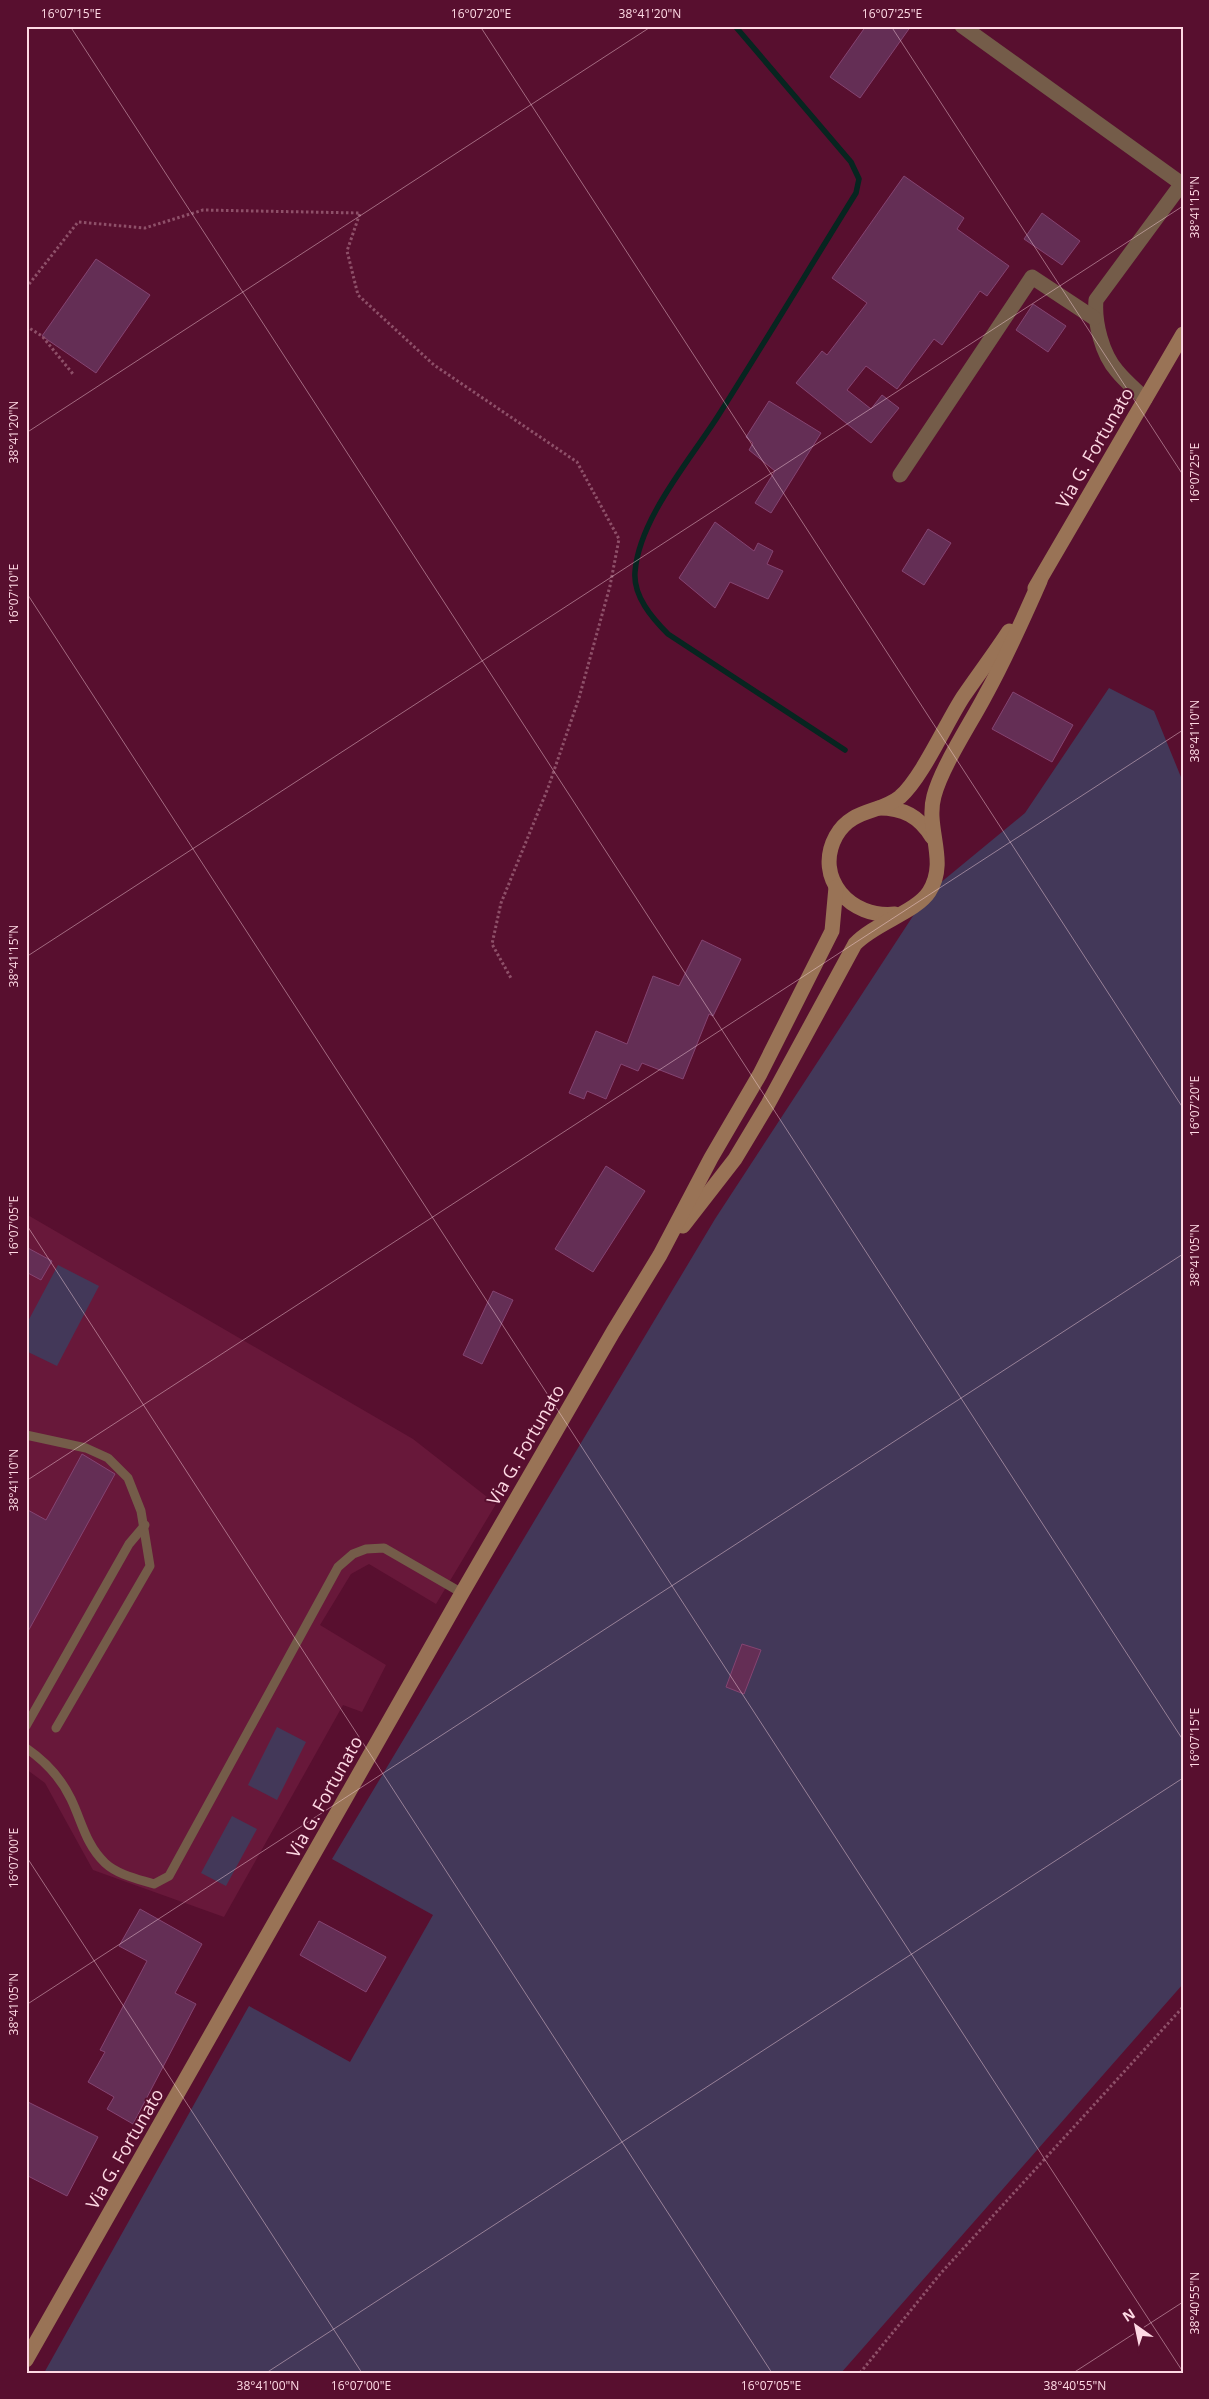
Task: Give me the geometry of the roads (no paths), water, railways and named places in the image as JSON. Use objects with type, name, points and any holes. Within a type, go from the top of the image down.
[{"type":"main road","name":"Via G. Fortunato","points":[[1040,581],[1183,334]]},
{"type":"main road","points":[[878,808],[900,797],[920,771],[964,697],[986,667],[1040,581]]},
{"type":"main road","points":[[660,1255],[735,1159],[768,1104],[855,944],[866,932],[916,906],[928,893],[936,876],[938,858],[931,818],[934,796],[946,768],[999,672],[1040,581]]},
{"type":"main road","points":[[899,914],[880,916],[862,911],[847,901],[836,887],[830,870],[830,853],[836,836],[846,822],[861,812],[878,808],[895,808],[912,814],[925,825],[934,840]]},
{"type":"main road","points":[[660,1255],[711,1158],[760,1074],[832,931],[836,887]]},
{"type":"main road","name":"Via G. Fortunato","points":[[26,2360],[462,1593],[613,1332],[660,1255]]},
{"type":"street","points":[[962,26],[1182,183],[1096,300],[1094,318],[1102,343],[1115,370],[1145,399]]},
{"type":"street","points":[[900,475],[1032,277],[1094,318]]},
{"type":"lane","points":[[26,1435],[86,1448],[108,1458],[128,1478],[145,1525],[150,1566],[56,1728]]},
{"type":"lane","points":[[26,1726],[128,1544],[145,1525]]},
{"type":"lane","points":[[26,1748],[42,1758],[56,1775],[71,1799],[89,1844],[106,1864],[132,1878],[154,1884],[169,1876],[338,1566],[359,1551],[384,1548],[462,1593]]},
{"type":"waterway","points":[[735,26],[851,162],[859,179],[856,193],[736,388],[680,471],[656,511],[646,531],[639,552],[635,581],[640,598],[668,634],[845,750]]}]
